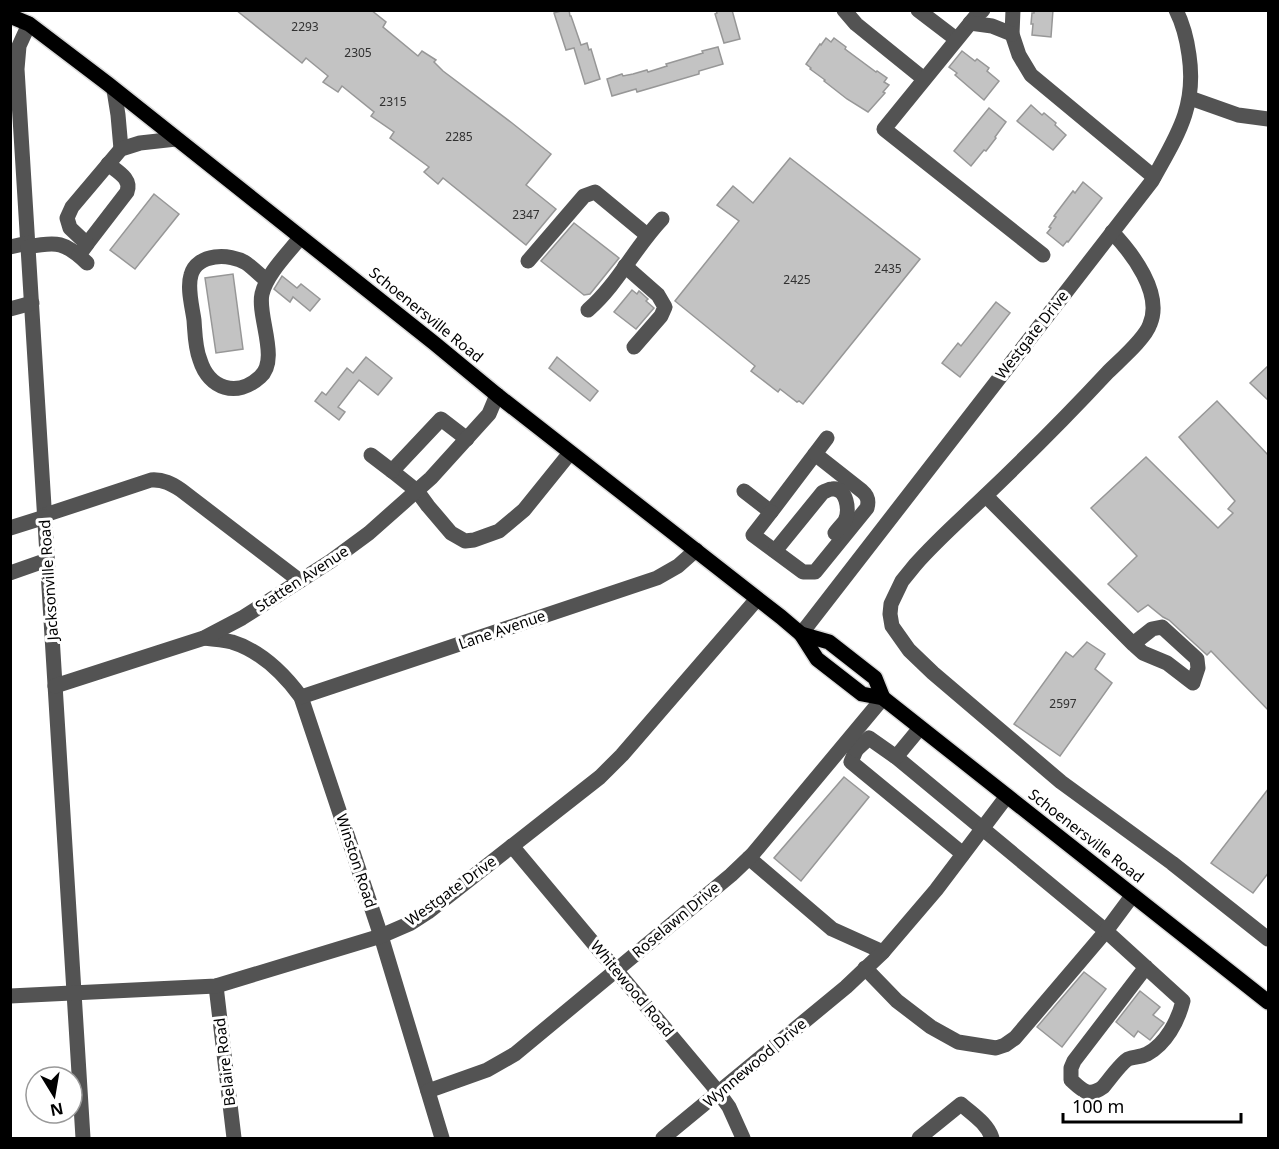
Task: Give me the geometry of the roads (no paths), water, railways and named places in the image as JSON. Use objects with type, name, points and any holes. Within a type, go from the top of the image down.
[{"type":"main road","name":"Schoenersville Road","points":[[10,16],[25,17],[570,453],[758,599],[801,634],[817,658],[844,680],[862,694],[883,698],[1269,1002]]},
{"type":"street","points":[[844,10],[856,24],[924,80]]},
{"type":"street","points":[[918,10],[957,39]]},
{"type":"street","points":[[983,10],[884,129],[1043,255]]},
{"type":"street","points":[[1013,10],[1012,34],[1019,55],[1031,75],[1154,177]]},
{"type":"street","name":"Westgate Drive","points":[[801,634],[1154,177],[1178,133],[1190,98],[1191,76],[1188,46],[1176,10]]},
{"type":"street","name":"Jacksonville Road","points":[[25,17],[17,69],[17,180],[28,245],[32,303],[83,1138]]},
{"type":"street","points":[[970,23],[992,26],[1012,34]]},
{"type":"street","points":[[114,90],[121,149]]},
{"type":"street","points":[[1190,98],[1238,115],[1269,119]]},
{"type":"street","points":[[85,254],[67,219],[72,207],[121,149],[140,142],[176,139]]},
{"type":"street","points":[[85,254],[129,186],[127,180],[108,164]]},
{"type":"street","points":[[528,261],[584,196],[595,192],[647,235]]},
{"type":"street","points":[[588,310],[602,298],[647,235],[662,219]]},
{"type":"street","points":[[1112,232],[1124,245],[1145,277],[1151,293],[1153,309],[1150,324],[1141,338],[1095,386],[986,496],[923,555],[902,580],[891,604],[892,626],[909,650],[933,673],[1060,782],[1172,863],[1269,939]]},
{"type":"street","points":[[267,281],[245,262],[229,257],[203,260],[191,274],[189,288],[199,359],[204,371],[217,385],[229,390],[241,388],[262,376],[267,367],[269,353],[261,296],[267,281],[300,238]]},
{"type":"street","points":[[10,247],[60,244],[85,254]]},
{"type":"street","points":[[625,266],[658,295],[665,307],[662,316],[634,347]]},
{"type":"street","points":[[10,309],[32,303]]},
{"type":"street","name":"Statten Avenue","points":[[55,686],[204,638],[242,618],[300,581],[351,547],[417,491],[444,465],[489,414],[497,395]]},
{"type":"street","points":[[393,471],[441,419],[467,439]]},
{"type":"street","points":[[815,454],[866,495],[868,504],[815,572],[803,572],[753,535],[827,438]]},
{"type":"street","points":[[371,455],[417,491],[451,533],[465,541],[499,531],[524,510],[570,453]]},
{"type":"street","points":[[10,528],[157,479],[182,490],[300,581]]},
{"type":"street","points":[[775,551],[823,492],[839,490],[844,496],[848,511],[844,521],[803,572]]},
{"type":"street","points":[[744,491],[771,512]]},
{"type":"street","points":[[986,496],[1133,644]]},
{"type":"street","name":"Lane Avenue","points":[[301,697],[657,578],[678,566],[696,550]]},
{"type":"street","points":[[10,573],[47,560]]},
{"type":"street","name":"Westgate Drive","points":[[10,996],[216,986],[381,936],[411,923],[600,777],[622,755],[758,599]]},
{"type":"street","name":"Winston Road","points":[[204,638],[235,643],[253,652],[289,681],[301,697],[381,936],[442,1138]]},
{"type":"street","name":"Roselawn Drive","points":[[428,1091],[471,1077],[515,1053],[731,875],[749,858],[802,796],[851,746],[883,698]]},
{"type":"street","points":[[896,757],[920,728]]},
{"type":"street","points":[[963,854],[851,762],[851,746],[869,738],[896,757],[1106,931],[1146,967],[1183,1001],[1171,1030],[1155,1049],[1144,1056],[1127,1060],[1099,1090],[1091,1093],[1083,1091],[1071,1080],[1071,1068],[1074,1061],[1146,967]]},
{"type":"street","name":"Wynnewood Drive","points":[[663,1138],[846,987],[883,952],[936,890],[1007,796]]},
{"type":"street","name":"Whitewood Road","points":[[512,846],[719,1093],[729,1107],[743,1138]]},
{"type":"street","points":[[749,858],[832,929],[883,952]]},
{"type":"street","points":[[865,968],[897,1001],[931,1027],[958,1042],[996,1048],[1015,1038],[1106,931],[1132,896]]},
{"type":"street","name":"Belaire Road","points":[[216,986],[234,1138]]},
{"type":"street","points":[[919,1138],[961,1104],[985,1125],[992,1138]]}]
